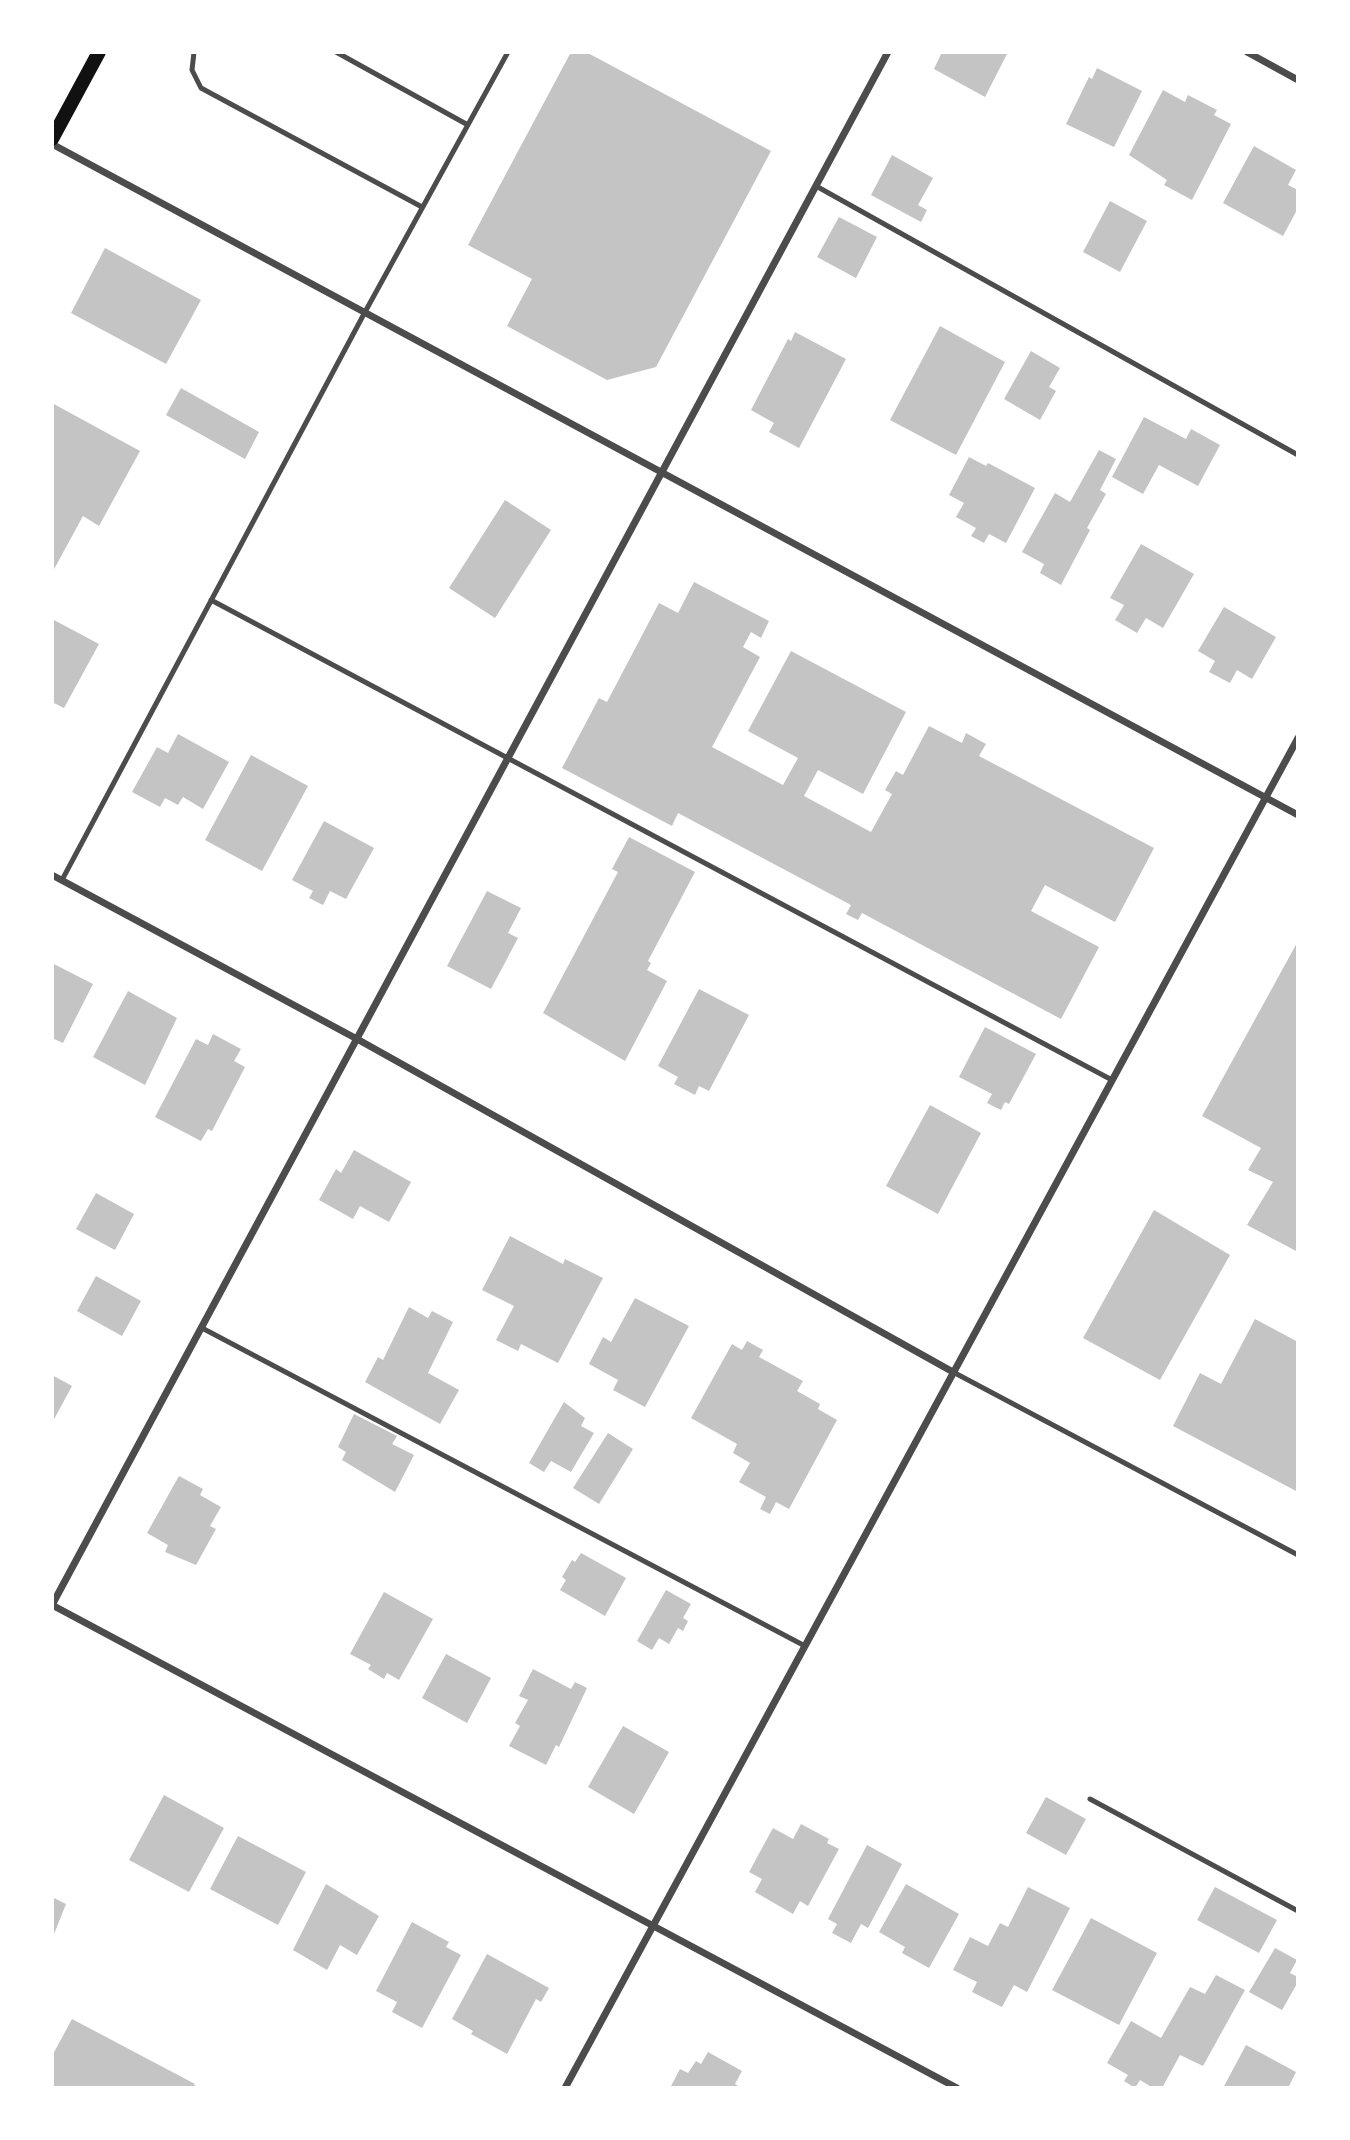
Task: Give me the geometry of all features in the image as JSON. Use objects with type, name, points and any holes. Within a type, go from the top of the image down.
[{"type":"main road","points":[[52,141],[99,52]]},
{"type":"street","points":[[888,52],[52,1605],[957,2088]]},
{"type":"street","points":[[1247,52],[1297,80]]},
{"type":"street","points":[[52,141],[1297,814]]},
{"type":"street","points":[[565,2088],[1297,738]]},
{"type":"street","points":[[55,877],[357,1039],[953,1372]]},
{"type":"lane","points":[[194,52],[192,70],[201,88],[422,208]]},
{"type":"lane","points":[[336,52],[468,125]]},
{"type":"lane","points":[[55,877],[211,600],[508,52]]},
{"type":"lane","points":[[817,186],[1297,455]]},
{"type":"lane","points":[[211,600],[1112,1080]]},
{"type":"lane","points":[[202,1328],[805,1646]]},
{"type":"lane","points":[[953,1372],[1297,1555]]},
{"type":"lane","points":[[1090,1799],[1297,1911]]},
{"type":"building","points":[[571,52],[586,52],[771,151],[656,367],[607,380],[507,326],[532,279],[468,245]]},
{"type":"building","points":[[942,52],[1008,52],[985,97],[934,69]]},
{"type":"building","points":[[1097,68],[1142,91],[1114,147],[1066,124],[1089,77],[1092,79]]},
{"type":"building","points":[[1163,90],[1185,102],[1188,95],[1217,110],[1214,115],[1231,124],[1192,200],[1164,185],[1167,180],[1129,155]]},
{"type":"building","points":[[1254,146],[1296,170],[1288,185],[1298,190],[1298,208],[1283,236],[1223,203]]},
{"type":"building","points":[[892,155],[933,178],[918,205],[927,210],[921,222],[871,195]]},
{"type":"building","points":[[1110,201],[1147,221],[1120,272],[1083,252]]},
{"type":"building","points":[[839,217],[877,237],[856,278],[817,257]]},
{"type":"building","points":[[105,248],[201,300],[166,364],[71,313]]},
{"type":"building","points":[[940,326],[1005,362],[956,455],[890,420]]},
{"type":"building","points":[[795,332],[846,359],[799,448],[769,432],[774,423],[751,410],[788,339],[791,341]]},
{"type":"building","points":[[1031,351],[1060,368],[1049,387],[1056,391],[1040,420],[1004,399]]},
{"type":"building","points":[[181,388],[259,432],[245,459],[166,415]]},
{"type":"building","points":[[52,403],[140,451],[99,526],[83,516],[52,573]]},
{"type":"building","points":[[1144,417],[1186,439],[1191,429],[1220,445],[1198,486],[1159,465],[1143,494],[1112,477]]},
{"type":"building","points":[[1099,450],[1116,459],[1100,490],[1106,494],[1061,585],[1040,573],[1044,564],[1022,552],[1055,493],[1070,502]]},
{"type":"building","points":[[969,457],[986,466],[988,463],[1035,488],[1006,543],[989,534],[984,543],[971,536],[976,528],[956,517],[964,503],[949,495]]},
{"type":"building","points":[[505,500],[551,530],[495,618],[449,588]]},
{"type":"building","points":[[1141,544],[1194,574],[1163,628],[1146,618],[1137,633],[1115,620],[1124,605],[1110,598]]},
{"type":"building","points":[[694,582],[769,621],[761,638],[751,632],[743,647],[760,657],[712,747],[783,785],[798,758],[748,731],[791,651],[906,712],[863,794],[818,770],[804,796],[871,832],[892,794],[885,790],[896,771],[903,775],[929,726],[962,743],[966,733],[986,744],[979,756],[1154,848],[1115,922],[1045,885],[1031,911],[1099,947],[1061,1019],[862,913],[858,920],[846,914],[851,905],[678,813],[672,826],[562,768],[599,698],[607,702],[659,603],[678,613]]},
{"type":"building","points":[[1224,607],[1276,637],[1252,679],[1237,670],[1230,683],[1209,672],[1215,661],[1198,651]]},
{"type":"building","points":[[52,619],[99,644],[64,708],[52,702]]},
{"type":"building","points":[[178,734],[229,762],[203,809],[183,797],[178,805],[165,798],[160,807],[132,792],[157,747],[168,753]]},
{"type":"building","points":[[251,755],[308,786],[262,871],[205,840]]},
{"type":"building","points":[[324,821],[374,848],[346,899],[330,891],[323,905],[309,898],[313,891],[292,880]]},
{"type":"building","points":[[629,837],[695,872],[648,961],[651,963],[647,970],[667,981],[625,1061],[543,1013],[618,872],[612,869]]},
{"type":"building","points":[[487,891],[521,908],[508,933],[518,938],[491,989],[447,966]]},
{"type":"building","points":[[1298,941],[1298,1252],[1247,1225],[1273,1182],[1248,1170],[1261,1148],[1202,1116]]},
{"type":"building","points":[[52,963],[93,984],[63,1043],[52,1038]]},
{"type":"building","points":[[699,989],[749,1015],[709,1091],[699,1086],[695,1095],[674,1084],[678,1077],[658,1066]]},
{"type":"building","points":[[128,991],[177,1018],[145,1085],[93,1057]]},
{"type":"building","points":[[985,1027],[1036,1054],[1009,1104],[1005,1102],[1001,1110],[987,1103],[992,1094],[959,1077]]},
{"type":"building","points":[[213,1034],[241,1049],[234,1061],[245,1067],[212,1131],[208,1129],[201,1141],[155,1117],[196,1039],[208,1045]]},
{"type":"building","points":[[930,1105],[981,1133],[938,1214],[886,1186]]},
{"type":"building","points":[[354,1150],[411,1182],[389,1222],[360,1206],[353,1219],[319,1200],[336,1169],[341,1173]]},
{"type":"building","points":[[96,1193],[134,1214],[115,1250],[76,1229]]},
{"type":"building","points":[[1154,1210],[1230,1255],[1160,1380],[1083,1338]]},
{"type":"building","points":[[510,1236],[563,1264],[565,1259],[603,1278],[558,1363],[521,1344],[518,1351],[496,1340],[514,1306],[482,1290]]},
{"type":"building","points":[[96,1276],[141,1301],[122,1336],[77,1311]]},
{"type":"building","points":[[635,1298],[689,1326],[645,1407],[613,1390],[618,1380],[589,1364],[603,1337],[611,1342]]},
{"type":"building","points":[[409,1307],[428,1318],[432,1311],[453,1322],[428,1373],[459,1390],[440,1424],[365,1382],[378,1357],[383,1360]]},
{"type":"building","points":[[1255,1319],[1298,1342],[1298,1492],[1173,1426],[1200,1373],[1221,1384]]},
{"type":"building","points":[[747,1341],[763,1350],[759,1357],[803,1381],[797,1391],[820,1404],[818,1409],[837,1420],[789,1509],[776,1502],[770,1514],[760,1509],[766,1497],[739,1482],[750,1463],[733,1453],[737,1444],[691,1418],[732,1344],[742,1350]]},
{"type":"building","points":[[52,1375],[72,1386],[52,1423]]},
{"type":"building","points":[[564,1402],[585,1418],[581,1426],[594,1433],[571,1472],[551,1461],[544,1472],[529,1463]]},
{"type":"building","points":[[354,1414],[397,1436],[392,1444],[414,1455],[395,1492],[342,1460],[346,1452],[338,1447]]},
{"type":"building","points":[[608,1433],[633,1449],[599,1504],[573,1488]]},
{"type":"building","points":[[179,1476],[203,1489],[200,1495],[221,1507],[210,1526],[216,1529],[196,1565],[165,1552],[168,1545],[147,1533]]},
{"type":"building","points":[[581,1553],[626,1578],[605,1616],[560,1590],[566,1580],[562,1577],[572,1560],[575,1562]]},
{"type":"building","points":[[666,1590],[691,1604],[683,1618],[688,1621],[683,1631],[678,1628],[669,1644],[659,1638],[652,1650],[637,1641]]},
{"type":"building","points":[[384,1592],[433,1619],[399,1680],[387,1673],[384,1679],[368,1669],[371,1665],[350,1654]]},
{"type":"building","points":[[446,1654],[491,1678],[467,1723],[422,1698]]},
{"type":"building","points":[[533,1669],[571,1689],[575,1682],[587,1688],[559,1747],[556,1745],[546,1765],[509,1746],[520,1726],[515,1723],[528,1700],[519,1696]]},
{"type":"building","points":[[623,1726],[669,1752],[634,1814],[588,1787]]},
{"type":"building","points":[[164,1795],[224,1828],[189,1892],[129,1860]]},
{"type":"building","points":[[1046,1797],[1086,1819],[1066,1855],[1026,1833]]},
{"type":"building","points":[[801,1824],[829,1839],[827,1843],[839,1849],[808,1906],[800,1901],[793,1914],[755,1892],[762,1879],[749,1872],[773,1828],[793,1839]]},
{"type":"building","points":[[238,1836],[306,1872],[278,1925],[210,1889]]},
{"type":"building","points":[[867,1845],[902,1864],[868,1928],[861,1924],[851,1943],[832,1933],[837,1924],[828,1919]]},
{"type":"building","points":[[326,1884],[379,1916],[357,1955],[340,1945],[327,1970],[293,1950]]},
{"type":"building","points":[[906,1884],[959,1914],[929,1968],[902,1953],[905,1947],[879,1932]]},
{"type":"building","points":[[1028,1887],[1070,1908],[1027,1992],[1014,1985],[1002,2007],[972,1992],[977,1982],[953,1970],[970,1937],[988,1946],[1000,1923],[1008,1927]]},
{"type":"building","points":[[1215,1887],[1277,1920],[1259,1953],[1197,1920]]},
{"type":"building","points":[[52,1897],[66,1904],[52,1939]]},
{"type":"building","points":[[1091,1918],[1157,1953],[1119,2025],[1052,1990]]},
{"type":"building","points":[[412,1922],[449,1942],[446,1947],[461,1955],[422,2028],[392,2012],[397,2002],[376,1991]]},
{"type":"building","points":[[1275,1948],[1297,1960],[1290,1973],[1298,1977],[1298,1982],[1282,2010],[1249,1992]]},
{"type":"building","points":[[487,1954],[549,1988],[541,2002],[536,1999],[507,2054],[471,2034],[473,2031],[452,2019]]},
{"type":"building","points":[[1216,1975],[1245,1990],[1203,2066],[1180,2055],[1162,2088],[1153,2088],[1140,2080],[1135,2088],[1124,2081],[1128,2075],[1107,2063],[1131,2021],[1161,2038],[1190,1987],[1205,1994]]},
{"type":"building","points":[[72,2019],[195,2084],[194,2088],[52,2088],[52,2056]]},
{"type":"building","points":[[1246,2045],[1296,2072],[1288,2088],[1223,2088]]},
{"type":"building","points":[[708,2052],[742,2071],[735,2084],[741,2088],[670,2088],[680,2069],[688,2073],[696,2061],[701,2064]]}]
